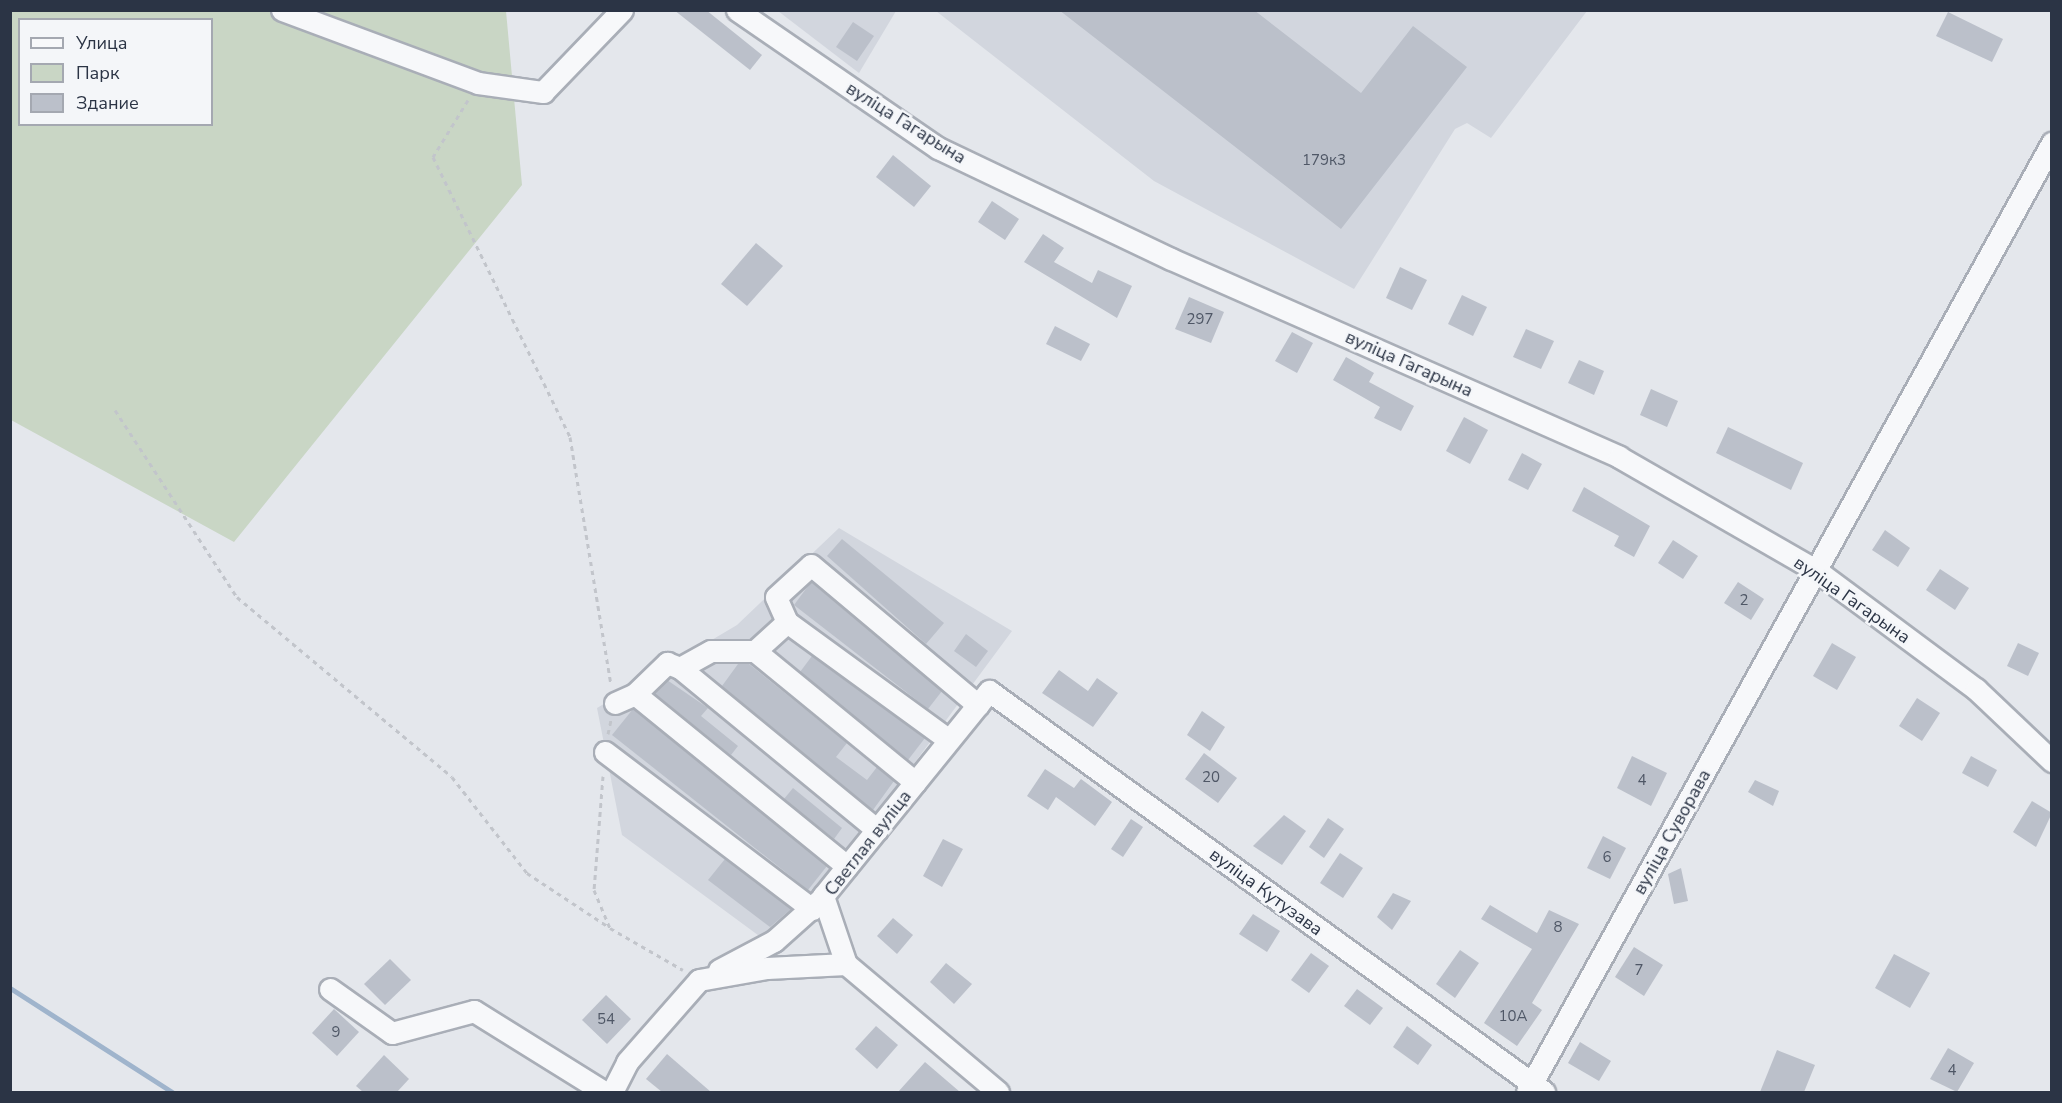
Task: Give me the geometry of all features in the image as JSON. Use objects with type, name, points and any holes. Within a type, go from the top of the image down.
[{"type":"street","points":[[282,10],[478,83],[543,92],[622,10]]},
{"type":"street","name":"вуліца Гагарына","points":[[737,10],[938,148],[1171,259],[1619,457],[1817,571],[1976,689],[2052,761]]},
{"type":"street","name":"вуліца Суворава","points":[[1534,1090],[1817,571],[2048,156]]},
{"type":"street","name":"вуліца Кутузава","points":[[787,622],[776,597],[811,565],[984,698],[1534,1090]]},
{"type":"street","points":[[755,651],[787,622],[949,740]]},
{"type":"street","points":[[680,668],[711,651],[755,651],[915,782]]},
{"type":"street","points":[[615,704],[635,694],[668,663],[680,668],[877,830]]},
{"type":"street","points":[[635,694],[847,866]]},
{"type":"street","name":"Светлая вуліца","points":[[846,964],[818,902],[984,698]]},
{"type":"street","points":[[605,752],[818,902],[774,941],[699,980],[627,1062],[612,1092]]},
{"type":"street","points":[[699,980],[767,968],[846,964],[998,1092]]},
{"type":"street","points":[[330,989],[392,1033],[474,1011],[604,1092]]},
{"type":"path","points":[[478,83],[433,157],[570,437],[615,704],[605,752],[594,890],[610,928]]},
{"type":"path","points":[[115,410],[237,597],[452,777],[527,873],[610,928],[699,980]]},
{"type":"shaded area","points":[[778,11],[896,11],[859,73]]},
{"type":"shaded area","points":[[936,11],[1587,11],[1491,138],[1467,123],[1455,129],[1354,289],[1154,181]]},
{"type":"shaded area","points":[[839,528],[1012,631],[777,949],[622,835],[597,708],[737,625]]},
{"type":"green space","points":[[11,11],[506,11],[522,185],[234,542],[11,420]]},
{"type":"building","points":[[674,10],[706,10],[762,55],[750,70]]},
{"type":"building","points":[[1059,10],[1254,10],[1361,93],[1413,26],[1467,67],[1341,229]]},
{"type":"building","points":[[1948,12],[2003,39],[1992,62],[1936,36]]},
{"type":"building","points":[[853,22],[874,36],[857,61],[836,47]]},
{"type":"building","points":[[893,155],[931,186],[914,207],[876,177]]},
{"type":"building","points":[[992,201],[1019,219],[1005,240],[978,222]]},
{"type":"building","points":[[1043,234],[1064,248],[1054,262],[1092,283],[1098,270],[1132,286],[1117,318],[1024,262]]},
{"type":"building","points":[[756,243],[783,266],[747,306],[721,284]]},
{"type":"building","points":[[1400,267],[1427,280],[1412,310],[1386,298]]},
{"type":"building","points":[[1462,295],[1487,307],[1473,336],[1448,324]]},
{"type":"building","points":[[1189,297],[1224,312],[1211,343],[1175,329]]},
{"type":"building","points":[[1055,326],[1090,344],[1081,361],[1046,344]]},
{"type":"building","points":[[1526,329],[1554,341],[1541,369],[1513,357]]},
{"type":"building","points":[[1292,332],[1313,343],[1297,373],[1275,361]]},
{"type":"building","points":[[1346,357],[1374,373],[1369,382],[1414,406],[1401,431],[1374,418],[1380,407],[1333,380]]},
{"type":"building","points":[[1579,360],[1604,371],[1594,395],[1568,383]]},
{"type":"building","points":[[1651,389],[1678,401],[1667,427],[1640,415]]},
{"type":"building","points":[[1464,417],[1488,430],[1470,464],[1446,451]]},
{"type":"building","points":[[1728,427],[1803,463],[1791,490],[1716,453]]},
{"type":"building","points":[[1522,453],[1542,464],[1528,490],[1508,480]]},
{"type":"building","points":[[1584,487],[1650,526],[1634,557],[1614,546],[1619,536],[1572,511]]},
{"type":"building","points":[[1885,530],[1910,548],[1898,567],[1872,550]]},
{"type":"building","points":[[842,539],[944,623],[926,644],[827,556]]},
{"type":"building","points":[[1673,540],[1698,556],[1683,579],[1658,563]]},
{"type":"building","points":[[1940,569],[1969,588],[1955,610],[1926,590]]},
{"type":"building","points":[[811,582],[942,691],[928,709],[794,605]]},
{"type":"building","points":[[1738,582],[1764,599],[1751,620],[1724,603]]},
{"type":"building","points":[[966,634],[988,651],[976,667],[954,651]]},
{"type":"building","points":[[1832,643],[1856,657],[1837,690],[1813,676]]},
{"type":"building","points":[[2018,643],[2039,653],[2028,676],[2007,666]]},
{"type":"building","points":[[812,656],[925,738],[908,760],[800,672]]},
{"type":"building","points":[[738,664],[749,664],[847,743],[836,757],[867,780],[877,767],[894,781],[873,810],[722,686]]},
{"type":"building","points":[[1059,670],[1088,691],[1097,678],[1118,693],[1093,727],[1042,693]]},
{"type":"building","points":[[667,680],[708,708],[701,716],[738,746],[731,755],[654,693]]},
{"type":"building","points":[[1917,698],[1940,713],[1922,741],[1899,726]]},
{"type":"building","points":[[633,709],[827,866],[808,890],[612,735]]},
{"type":"building","points":[[1202,711],[1225,727],[1210,751],[1187,735]]},
{"type":"building","points":[[1204,753],[1237,778],[1218,803],[1185,779]]},
{"type":"building","points":[[1632,756],[1667,773],[1651,806],[1617,788]]},
{"type":"building","points":[[1971,756],[1997,770],[1988,787],[1962,773]]},
{"type":"building","points":[[1045,769],[1074,788],[1081,779],[1112,802],[1095,826],[1056,797],[1048,810],[1027,796]]},
{"type":"building","points":[[1755,780],[1779,791],[1773,806],[1748,792]]},
{"type":"building","points":[[793,788],[842,828],[834,839],[784,799]]},
{"type":"building","points":[[2032,801],[2052,813],[2036,847],[2013,832]]},
{"type":"building","points":[[1284,815],[1306,831],[1282,865],[1253,846]]},
{"type":"building","points":[[1328,818],[1344,829],[1324,858],[1309,847]]},
{"type":"building","points":[[1131,819],[1143,827],[1123,857],[1111,849]]},
{"type":"building","points":[[1603,836],[1626,848],[1610,879],[1587,868]]},
{"type":"building","points":[[943,839],[963,849],[942,887],[923,876]]},
{"type":"building","points":[[1340,853],[1363,868],[1343,898],[1320,883]]},
{"type":"building","points":[[725,859],[791,909],[770,927],[708,880]]},
{"type":"building","points":[[1681,868],[1688,901],[1674,904],[1668,874]]},
{"type":"building","points":[[1393,893],[1411,901],[1392,930],[1377,917]]},
{"type":"building","points":[[1490,905],[1537,933],[1549,910],[1579,924],[1532,1003],[1542,1010],[1517,1046],[1484,1023],[1532,949],[1481,919]]},
{"type":"building","points":[[1253,914],[1280,931],[1267,952],[1239,934]]},
{"type":"building","points":[[893,918],[913,935],[897,954],[877,936]]},
{"type":"building","points":[[1634,947],[1663,965],[1644,996],[1615,977]]},
{"type":"building","points":[[1460,950],[1479,963],[1455,998],[1436,984]]},
{"type":"building","points":[[1311,953],[1329,966],[1309,993],[1291,980]]},
{"type":"building","points":[[1894,954],[1930,973],[1910,1008],[1875,988]]},
{"type":"building","points":[[390,959],[411,980],[385,1005],[364,984]]},
{"type":"building","points":[[946,963],[972,984],[954,1004],[930,982]]},
{"type":"building","points":[[1357,989],[1383,1008],[1370,1025],[1344,1006]]},
{"type":"building","points":[[606,995],[631,1019],[607,1044],[582,1020]]},
{"type":"building","points":[[334,1009],[359,1032],[337,1056],[312,1033]]},
{"type":"building","points":[[876,1026],[898,1045],[877,1069],[855,1049]]},
{"type":"building","points":[[1407,1026],[1432,1045],[1418,1065],[1393,1047]]},
{"type":"building","points":[[1580,1042],[1611,1061],[1599,1081],[1568,1063]]},
{"type":"building","points":[[1948,1048],[1974,1063],[1957,1092],[1930,1079]]},
{"type":"building","points":[[1777,1050],[1815,1065],[1804,1092],[1760,1092]]},
{"type":"building","points":[[667,1054],[711,1092],[662,1092],[646,1079]]},
{"type":"building","points":[[384,1055],[409,1079],[397,1092],[363,1092],[356,1086]]},
{"type":"building","points":[[925,1062],[960,1092],[898,1092]]},
{"type":"waterway","points":[[10,988],[172,1092]]}]
